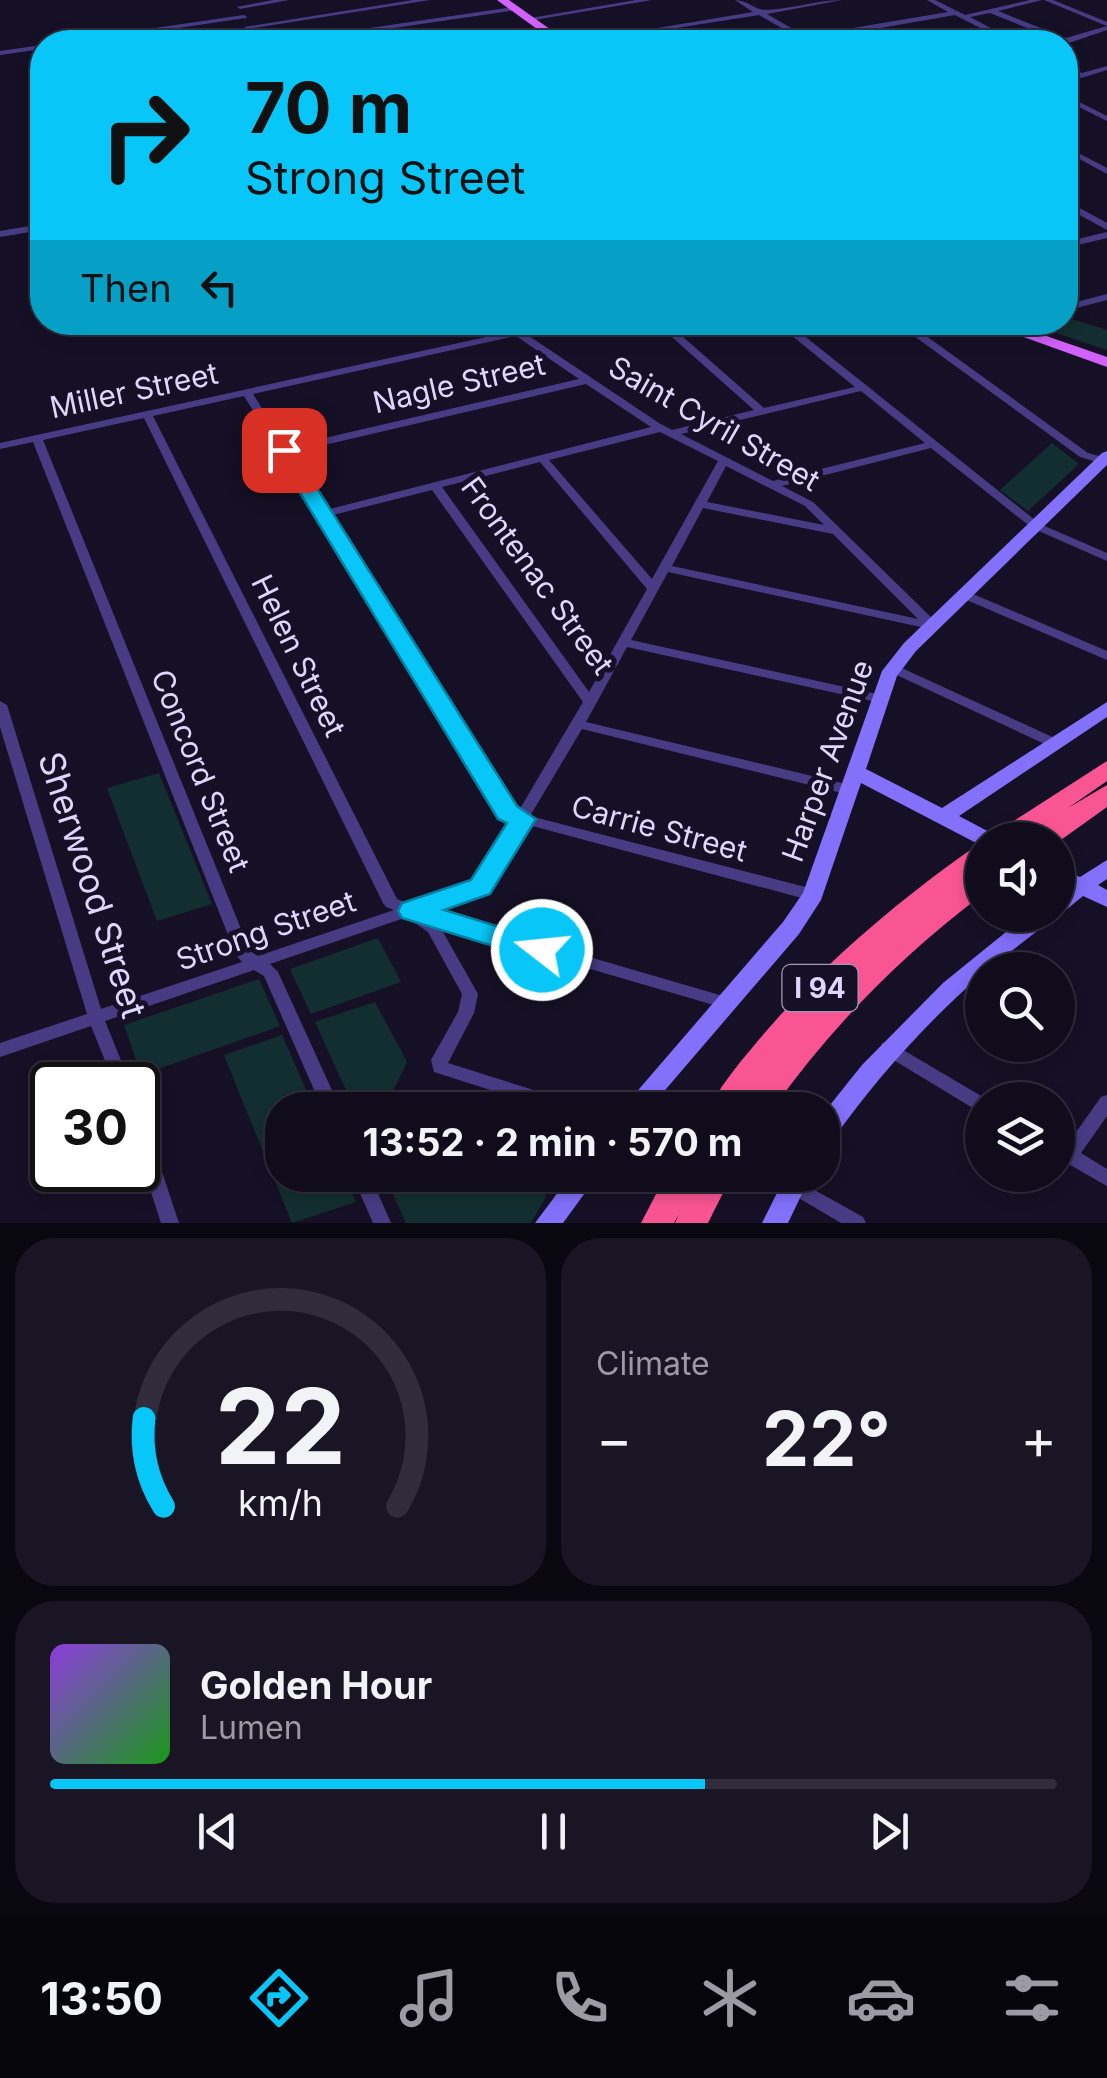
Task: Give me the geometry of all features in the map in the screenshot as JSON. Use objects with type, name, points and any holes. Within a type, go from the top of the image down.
[{"type":"highway","points":[[1030,822],[1107,769]]},
{"type":"highway","points":[[1067,822],[1107,794]]},
{"type":"highway","name":"I 94","points":[[736,1092],[784,1028],[828,979],[965,852]]},
{"type":"highway","name":"I 94","points":[[769,1092],[844,998],[924,924],[965,894]]},
{"type":"highway","points":[[658,1223],[674,1192]]},
{"type":"highway","points":[[691,1223],[707,1192]]},
{"type":"main road","points":[[502,0],[544,30]]},
{"type":"main road","points":[[1032,335],[1107,362]]},
{"type":"street","points":[[248,30],[239,3],[286,0]]},
{"type":"street","points":[[176,30],[428,0]]},
{"type":"street","points":[[528,19],[649,0]]},
{"type":"street","points":[[738,0],[790,30]]},
{"type":"street","points":[[653,30],[838,0]]},
{"type":"street","points":[[930,0],[989,30]]},
{"type":"street","points":[[868,30],[1039,0]]},
{"type":"street","points":[[1047,0],[1107,26]]},
{"type":"street","points":[[370,30],[514,9]]},
{"type":"street","points":[[991,10],[1037,30]]},
{"type":"street","points":[[1078,37],[1107,26]]},
{"type":"street","points":[[0,53],[30,49]]},
{"type":"street","points":[[1078,74],[1107,68]]},
{"type":"street","points":[[1078,104],[1106,118]]},
{"type":"street","points":[[1078,155],[1107,171]]},
{"type":"street","points":[[1078,210],[1107,227]]},
{"type":"street","points":[[0,234],[30,228]]},
{"type":"street","points":[[1078,242],[1107,235]]},
{"type":"street","points":[[1078,305],[1107,297]]},
{"type":"street","name":"Miller Street","points":[[0,446],[508,335]]},
{"type":"street","name":"Saint Cyril Street","points":[[520,335],[666,430],[809,504],[932,626]]},
{"type":"street","points":[[675,335],[761,411]]},
{"type":"street","points":[[796,335],[1036,526],[1107,557]]},
{"type":"street","points":[[918,335],[1084,455],[1105,460]]},
{"type":"street","name":"Nagle Street","points":[[284,450],[588,380]]},
{"type":"street","points":[[322,514],[666,430],[862,388]]},
{"type":"street","name":"Carrie Street","points":[[248,392],[508,813],[813,895]]},
{"type":"street","name":"Helen Street","points":[[147,414],[391,903],[724,1002]]},
{"type":"street","name":"Concord Street","points":[[37,438],[244,955],[270,972],[324,1092]]},
{"type":"street","points":[[772,485],[933,444]]},
{"type":"street","points":[[543,459],[652,588]]},
{"type":"street","name":"Strong Street","points":[[0,1050],[480,887],[578,724],[724,460]]},
{"type":"street","name":"Harper Avenue","points":[[648,1092],[799,919],[813,895],[893,668],[1105,460]]},
{"type":"street","name":"Frontenac Street","points":[[434,486],[590,702]]},
{"type":"street","points":[[701,504],[838,532]]},
{"type":"street","points":[[666,568],[932,626]]},
{"type":"street","points":[[966,596],[1107,656]]},
{"type":"street","points":[[624,642],[881,699]]},
{"type":"street","points":[[893,668],[1054,743]]},
{"type":"street","name":"Sherwood Street","points":[[0,704],[96,1018],[114,1062]]},
{"type":"street","points":[[942,817],[1107,708]]},
{"type":"street","name":"Frontenac Street","points":[[578,724],[853,781],[942,817],[965,834]]},
{"type":"street","points":[[1075,892],[1107,868]]},
{"type":"street","points":[[1075,884],[1107,900]]},
{"type":"street","points":[[412,911],[433,928],[470,994],[440,1066],[520,1092]]},
{"type":"street","points":[[840,1111],[888,1048],[958,979],[1020,932]]},
{"type":"street","points":[[888,1048],[965,1095]]},
{"type":"street","points":[[1075,1138],[1107,1102]]},
{"type":"street","points":[[1075,1159],[1107,1178]]},
{"type":"street","points":[[160,1192],[170,1223]]},
{"type":"street","points":[[368,1192],[382,1223]]},
{"type":"street","points":[[548,1223],[573,1192]]},
{"type":"street","points":[[776,1223],[790,1192]]},
{"type":"street","points":[[813,1192],[857,1223]]},
{"type":"green space","points":[[1078,321],[1107,330],[1107,350],[1062,335],[1078,335]]},
{"type":"green space","points":[[1052,443],[1079,464],[1028,511],[1000,490]]},
{"type":"green space","points":[[159,773],[212,904],[157,921],[107,788]]},
{"type":"green space","points":[[378,938],[401,982],[311,1014],[290,969]]},
{"type":"green space","points":[[259,979],[280,1026],[160,1068],[160,1062],[137,1062],[124,1025]]},
{"type":"green space","points":[[375,1002],[407,1062],[393,1092],[347,1092],[315,1022]]},
{"type":"green space","points":[[282,1035],[307,1092],[265,1092],[265,1156],[224,1055]]},
{"type":"green space","points":[[279,1192],[352,1192],[356,1202],[292,1223]]},
{"type":"green space","points":[[392,1192],[547,1195],[531,1223],[406,1223]]},
{"type":"route","points":[[284,450],[509,815],[523,819],[487,882],[458,897],[412,911],[542,950]]}]
